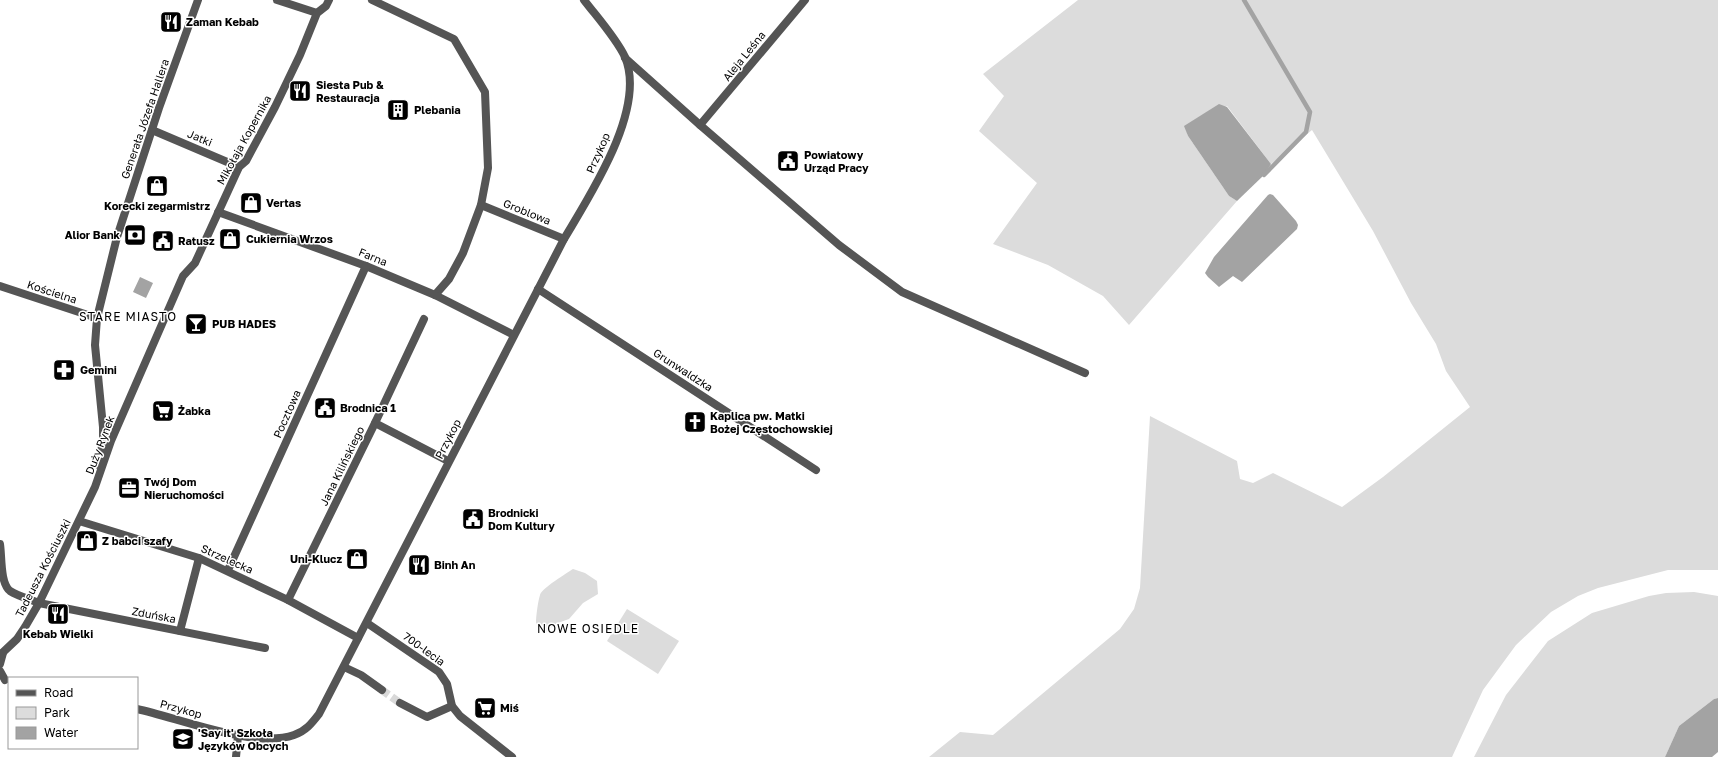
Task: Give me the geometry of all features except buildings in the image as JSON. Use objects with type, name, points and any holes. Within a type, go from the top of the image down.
[{"type":"street","name":"Generała Józefa Hallera","points":[[115,245],[152,130],[198,0]]},
{"type":"street","points":[[277,0],[317,13]]},
{"type":"street","name":"Mikołaja Kopernika","points":[[184,273],[195,263],[239,167],[246,161],[275,107],[317,13],[326,6],[329,0]]},
{"type":"street","points":[[372,0],[454,39],[485,92],[488,168],[481,205],[463,253],[449,279],[435,295]]},
{"type":"street","name":"Przykop","points":[[138,709],[238,736],[281,739],[296,735],[310,726],[319,714],[448,461],[564,239],[599,179],[625,118],[630,89],[624,57],[606,27],[584,0]]},
{"type":"street","name":"Aleja Leśna","points":[[700,126],[805,0]]},
{"type":"street","points":[[624,57],[700,126],[839,245],[902,292],[1085,373]]},
{"type":"street","name":"Jatki","points":[[152,130],[239,167]]},
{"type":"street","name":"Groblowa","points":[[481,205],[564,239]]},
{"type":"street","name":"Farna","points":[[218,212],[366,266],[435,295],[514,335]]},
{"type":"street","name":"Duży Rynek","points":[[96,487],[103,439],[95,345],[97,318],[115,245]]},
{"type":"street","name":"Pocztowa","points":[[228,570],[366,266]]},
{"type":"street","name":"Duży Rynek","points":[[96,487],[111,441],[184,273]]},
{"type":"street","name":"Kościelna","points":[[0,286],[97,318]]},
{"type":"street","name":"Grunwaldzka","points":[[538,289],[816,470]]},
{"type":"street","name":"Jana Kilińskiego","points":[[288,600],[375,423],[424,319]]},
{"type":"street","points":[[375,423],[448,461]]},
{"type":"street","name":"Tadeusza Kościuszki","points":[[0,664],[1,654],[17,639],[39,603],[96,487]]},
{"type":"street","name":"Strzelecka","points":[[79,521],[199,558],[228,570],[288,600],[358,638]]},
{"type":"street","name":"Zduńska","points":[[0,544],[1,573],[4,586],[9,591],[39,603],[265,648]]},
{"type":"street","points":[[180,631],[199,558]]},
{"type":"street","name":"700-lecia","points":[[367,622],[439,672],[447,684],[452,706]]},
{"type":"street","points":[[344,667],[362,675],[382,690]]},
{"type":"street","points":[[0,671],[5,680]]},
{"type":"street","points":[[400,703],[427,717],[452,706],[460,716],[512,757]]},
{"type":"street","points":[[236,757],[238,736]]},
{"type":"green space","points":[[1078,0],[1718,0],[1718,570],[1668,570],[1598,588],[1578,596],[1551,612],[1516,645],[1483,690],[1452,757],[929,757],[960,732],[993,735],[1120,629],[1134,609],[1140,588],[1150,416],[1237,461],[1240,479],[1253,483],[1273,473],[1342,507],[1383,477],[1470,407],[1446,371],[1436,344],[1411,303],[1373,231],[1312,130],[1271,164],[1227,106],[1185,126],[1188,136],[1229,196],[1237,201],[1129,325],[1103,296],[1048,265],[993,244],[1037,183],[979,131],[1004,96],[983,74]]},
{"type":"green space","points":[[573,569],[585,573],[597,581],[598,594],[583,603],[569,619],[555,624],[545,633],[536,623],[540,595],[550,585]]},
{"type":"green space","points":[[1694,592],[1718,596],[1718,698],[1714,699],[1679,726],[1665,757],[1474,757],[1506,695],[1548,641],[1592,613],[1649,596],[1666,593]]},
{"type":"green space","points":[[627,609],[679,641],[658,674],[607,641]]},
{"type":"water","points":[[1219,104],[1227,107],[1271,164],[1264,175],[1237,201],[1229,196],[1188,136],[1184,126]]},
{"type":"water","points":[[1270,194],[1273,195],[1296,221],[1298,225],[1297,229],[1242,282],[1233,276],[1219,287],[1205,273],[1214,257]]},
{"type":"water","points":[[140,277],[153,283],[146,298],[133,292]]},
{"type":"water","points":[[1718,698],[1718,752],[1712,757],[1665,757],[1679,726],[1714,699]]},
{"type":"waterway","points":[[1244,0],[1310,112],[1306,132],[1264,175]]},
{"type":"tunnel","points":[[382,690],[400,703]]},
{"type":"place","name":"Zaman Kebab","points":[[171,22]]},
{"type":"place","name":"Siesta Pub & Restauracja","points":[[300,91]]},
{"type":"place","name":"Plebania","points":[[398,110]]},
{"type":"place","name":"Powiatowy Urząd Pracy","points":[[788,161]]},
{"type":"place","name":"Korecki zegarmistrz","points":[[157,186]]},
{"type":"place","name":"Vertas","points":[[251,203]]},
{"type":"place","name":"Alior Bank","points":[[135,235]]},
{"type":"place","name":"Cukiernia Wrzos","points":[[230,239]]},
{"type":"place","name":"Ratusz","points":[[163,241]]},
{"type":"place","name":"PUB HADES","points":[[196,324]]},
{"type":"place","name":"Gemini","points":[[64,370]]},
{"type":"place","name":"Brodnica 1","points":[[325,408]]},
{"type":"place","name":"Żabka","points":[[163,411]]},
{"type":"place","name":"Kaplica pw. Matki Bożej Częstochowskiej","points":[[695,422]]},
{"type":"place","name":"Twój Dom Nieruchomości","points":[[129,488]]},
{"type":"place","name":"Brodnicki Dom Kultury","points":[[473,519]]},
{"type":"place","name":"Z babci szafy","points":[[87,541]]},
{"type":"place","name":"Uni-Klucz","points":[[357,559]]},
{"type":"place","name":"Binh An","points":[[419,565]]},
{"type":"place","name":"Kebab Wielki","points":[[58,614]]},
{"type":"place","name":"Miś","points":[[485,708]]},
{"type":"place","name":"'Say it' Szkoła Języków Obcych","points":[[183,739]]},
{"type":"district","name":"STARE MIASTO","points":[[128,317]]},
{"type":"district","name":"NOWE OSIEDLE","points":[[588,629]]}]
